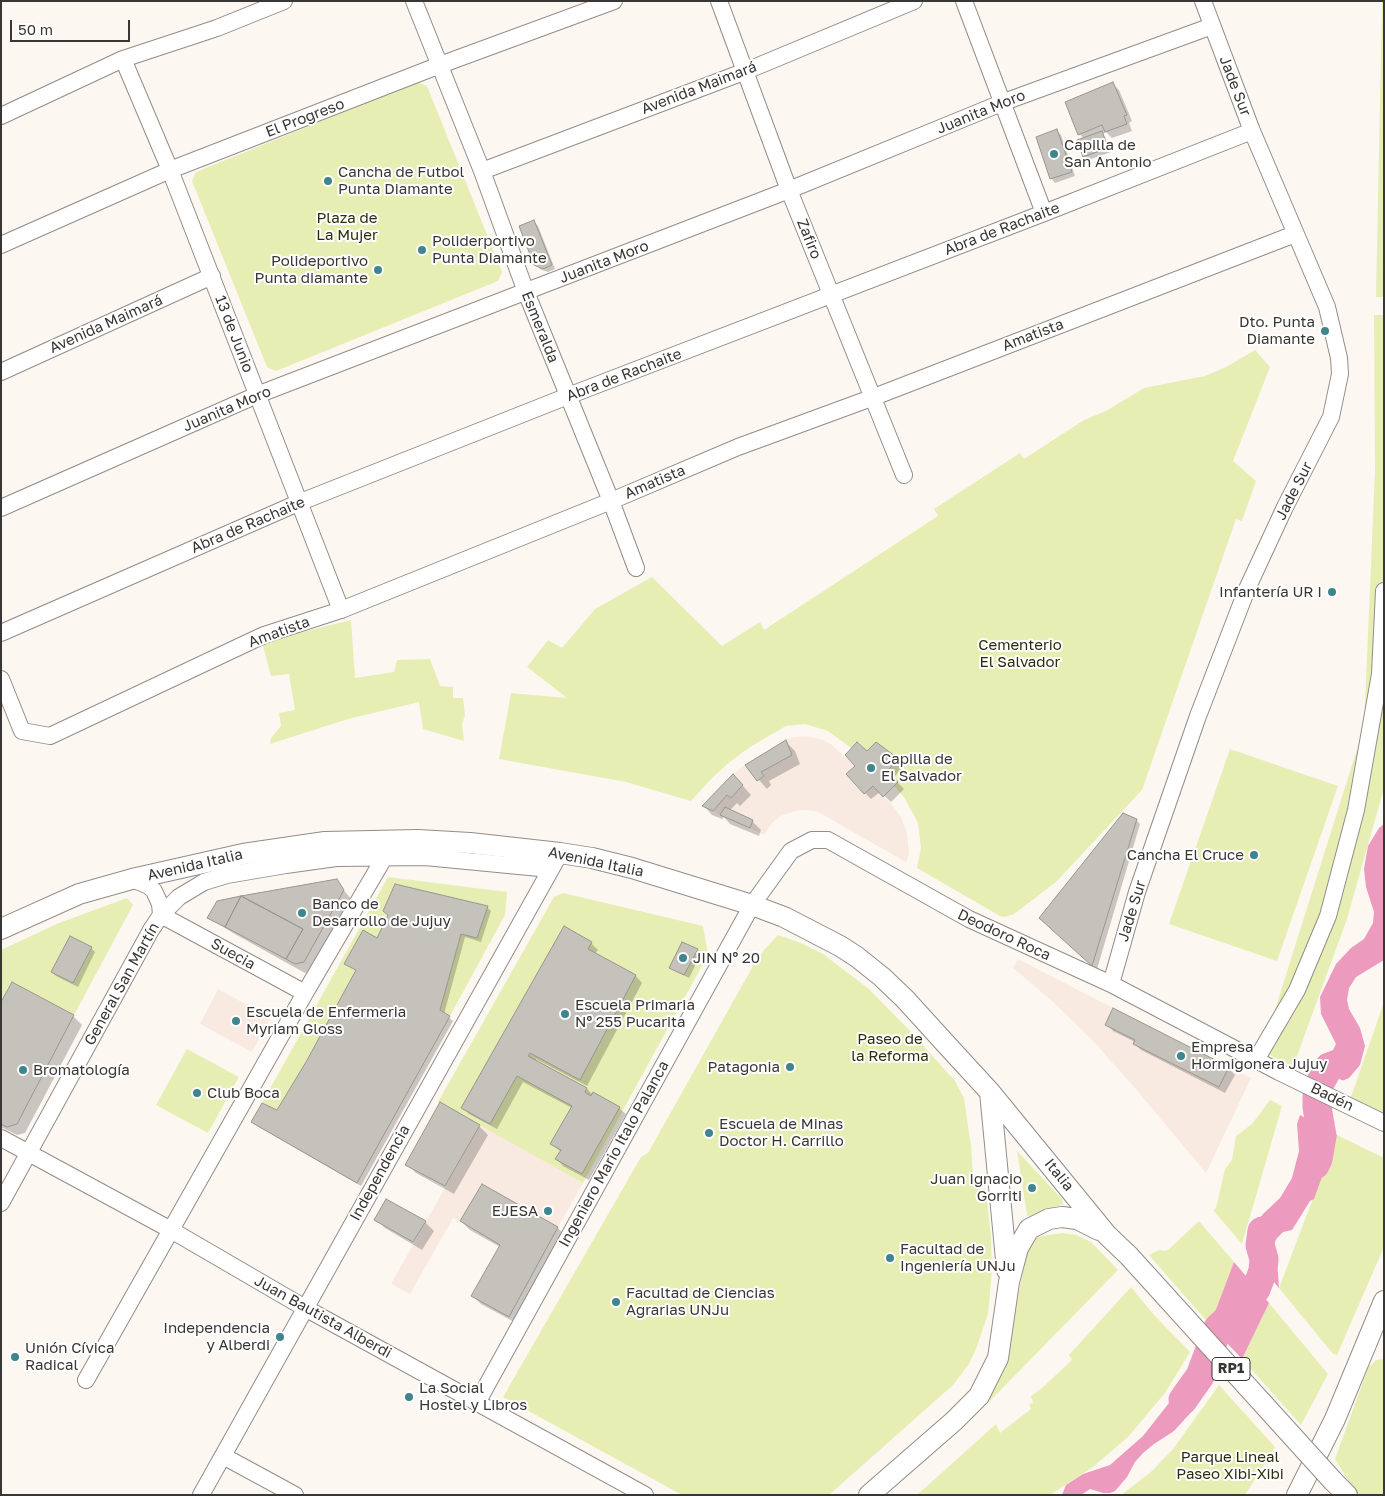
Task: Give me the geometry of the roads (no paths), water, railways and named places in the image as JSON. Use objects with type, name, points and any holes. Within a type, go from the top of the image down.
[{"type":"main road","name":"Avenida Italia","points":[[1,929],[79,894],[132,879],[242,854],[325,842],[418,840],[470,843],[555,861],[592,858],[632,868],[752,905],[784,917],[840,946],[861,960],[905,999],[990,1092]]},
{"type":"main road","name":"Italia","points":[[990,1092],[1107,1235],[1129,1256],[1341,1490]]},
{"type":"main road","points":[[990,1092],[1008,1282]]},
{"type":"main road","points":[[868,1495],[954,1421],[979,1396],[998,1358],[1008,1282],[1014,1259],[1023,1237],[1029,1230],[1043,1221],[1062,1217],[1077,1218],[1107,1235]]},
{"type":"main road","points":[[1297,1495],[1379,1328],[1384,1301]]},
{"type":"street","points":[[1,116],[123,59],[217,28],[284,1]]},
{"type":"street","name":"Esmeralda","points":[[414,1],[482,172],[526,292],[611,501],[636,568]]},
{"type":"street","name":"El Progreso","points":[[1,245],[170,170],[440,65],[614,1]]},
{"type":"street","name":"Zafiro","points":[[719,1],[790,190],[904,475]]},
{"type":"street","name":"Avenida Maimará","points":[[482,172],[746,70],[914,1]]},
{"type":"street","points":[[964,1],[1004,102],[1044,213]]},
{"type":"street","name":"Jade Sur","points":[[1111,984],[1122,940],[1157,832],[1219,661],[1265,549],[1331,417],[1340,374],[1340,358],[1327,307],[1252,131],[1203,1]]},
{"type":"street","name":"Juanita Moro","points":[[1,508],[257,395],[790,190],[1004,102],[1212,26]]},
{"type":"street","name":"13 de Junio","points":[[123,59],[212,276],[298,503],[341,610]]},
{"type":"street","name":"Abra de Rachaite","points":[[1,633],[298,503],[568,396],[1252,131]]},
{"type":"street","name":"Amatista","points":[[1,679],[22,731],[50,736],[264,635],[341,610],[611,501],[738,447],[874,397],[1295,234]]},
{"type":"street","name":"Avenida Maimará","points":[[1,372],[212,276]]},
{"type":"street","points":[[1256,1060],[1297,990],[1328,916],[1356,810],[1380,674],[1384,591]]},
{"type":"street","name":"Deodoro Roca","points":[[752,905],[791,851],[812,840],[828,840],[969,919],[1111,984],[1279,1072]]},
{"type":"street","name":"Avenida Italia","points":[[161,915],[179,897],[204,882],[228,875],[286,864],[336,858],[425,857],[555,861]]},
{"type":"street","points":[[86,1380],[305,993],[384,858]]},
{"type":"street","name":"Independencia","points":[[202,1495],[555,861]]},
{"type":"street","name":"General San Martín","points":[[1,1203],[161,915],[160,904],[154,890],[132,879]]},
{"type":"street","name":"Ingeniero Mario Italo Palanca","points":[[477,1403],[752,905]]},
{"type":"street","name":"Suecia","points":[[161,915],[305,993]]},
{"type":"street","name":"Badén","points":[[1279,1072],[1377,1120]]},
{"type":"street","name":"Juan Bautista Alberdi","points":[[1,1138],[171,1230],[305,1308],[645,1495]]},
{"type":"street","points":[[223,1456],[295,1495]]},
{"type":"waterway","points":[[1315,1165],[1318,1159],[1322,1136],[1317,1095],[1320,1083],[1329,1067],[1333,1066]]},
{"type":"waterway","points":[[1183,1400],[1200,1376],[1218,1328],[1245,1303],[1256,1289],[1263,1271],[1264,1259],[1260,1245],[1262,1231]]},
{"type":"place","name":"Capilla de San Antonio","points":[[1054,154]]},
{"type":"place","name":"Cancha de Futbol Punta Diamante","points":[[328,181]]},
{"type":"place","name":"Poliderportivo Punta Diamante","points":[[422,250]]},
{"type":"place","name":"Polideportivo Punta diamante","points":[[378,270]]},
{"type":"place","name":"Dto. Punta Diamante","points":[[1325,331]]},
{"type":"place","name":"Infantería UR I","points":[[1332,592]]},
{"type":"place","name":"Capilla de El Salvador","points":[[871,768]]},
{"type":"place","name":"Cancha El Cruce","points":[[1254,855]]},
{"type":"place","name":"Banco de Desarrollo de Jujuy","points":[[302,913]]},
{"type":"place","name":"JIN Nº 20","points":[[683,958]]},
{"type":"place","name":"Escuela Primaria Nº 255 Pucarita","points":[[565,1014]]},
{"type":"place","name":"Escuela de Enfermeria Myriam Gloss","points":[[236,1021]]},
{"type":"place","name":"Empresa Hormigonera Jujuy","points":[[1181,1056]]},
{"type":"place","name":"Patagonia","points":[[790,1067]]},
{"type":"place","name":"Bromatología","points":[[23,1070]]},
{"type":"place","name":"Club Boca","points":[[197,1093]]},
{"type":"place","name":"Escuela de Minas Doctor H. Carrillo","points":[[709,1133]]},
{"type":"place","name":"Juan Ignacio Gorriti","points":[[1032,1188]]},
{"type":"place","name":"EJESA","points":[[548,1211]]},
{"type":"place","name":"Facultad de Ingeniería UNJu","points":[[890,1258]]},
{"type":"place","name":"Facultad de Ciencias Agrarias UNJu","points":[[616,1302]]},
{"type":"place","name":"Independencia y Alberdi","points":[[280,1337]]},
{"type":"place","name":"Unión Cívica Radical","points":[[15,1357]]},
{"type":"place","name":"La Social Hostel y Libros","points":[[409,1397]]},
{"type":"park label","name":"Plaza de La Mujer","points":[[347,226]]},
{"type":"park label","name":"Cementerio El Salvador","points":[[1020,654]]},
{"type":"park label","name":"Paseo de la Reforma","points":[[890,1048]]},
{"type":"park label","name":"Parque Lineal Paseo Xibi-Xibi","points":[[1230,1466]]}]
